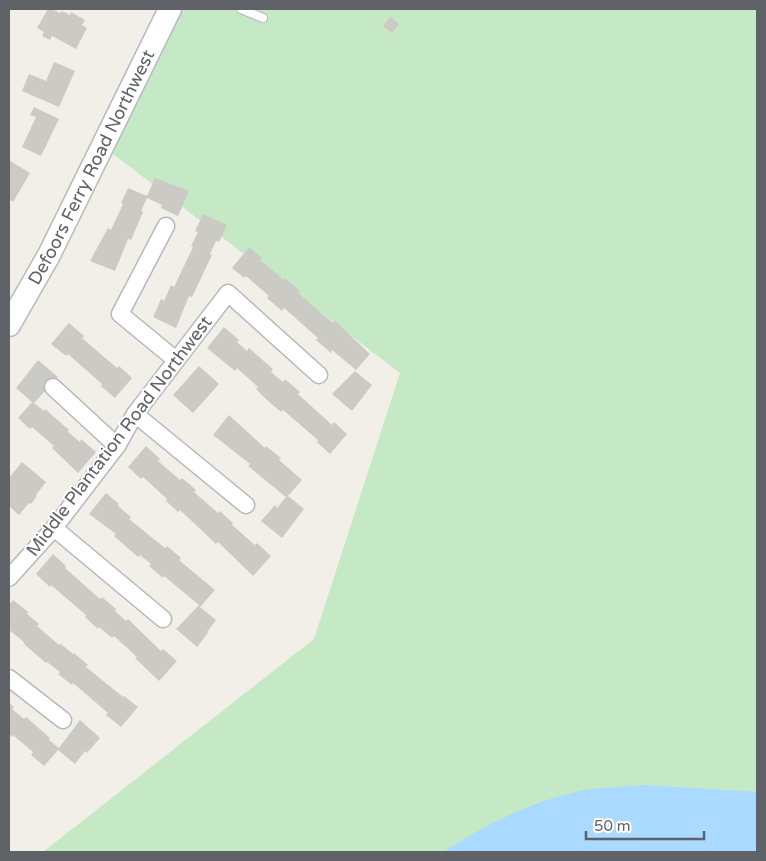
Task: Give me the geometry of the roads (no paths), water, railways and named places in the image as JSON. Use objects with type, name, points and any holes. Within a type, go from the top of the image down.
[{"type":"street","name":"Defoors Ferry Road Northwest","points":[[9,325],[49,256],[170,9]]},
{"type":"street","points":[[166,226],[120,314],[176,360]]},
{"type":"street","name":"Middle Plantation Road Northwest","points":[[9,578],[54,528],[116,446],[135,414],[228,293],[319,375]]},
{"type":"street","points":[[53,388],[116,446]]},
{"type":"street","points":[[135,414],[246,505]]},
{"type":"street","points":[[54,528],[163,619]]},
{"type":"street","points":[[9,678],[63,720]]},
{"type":"lane","points":[[241,9],[263,18]]},
{"type":"water","points":[[645,785],[757,792],[757,852],[443,852],[490,824],[541,802],[584,790]]}]
